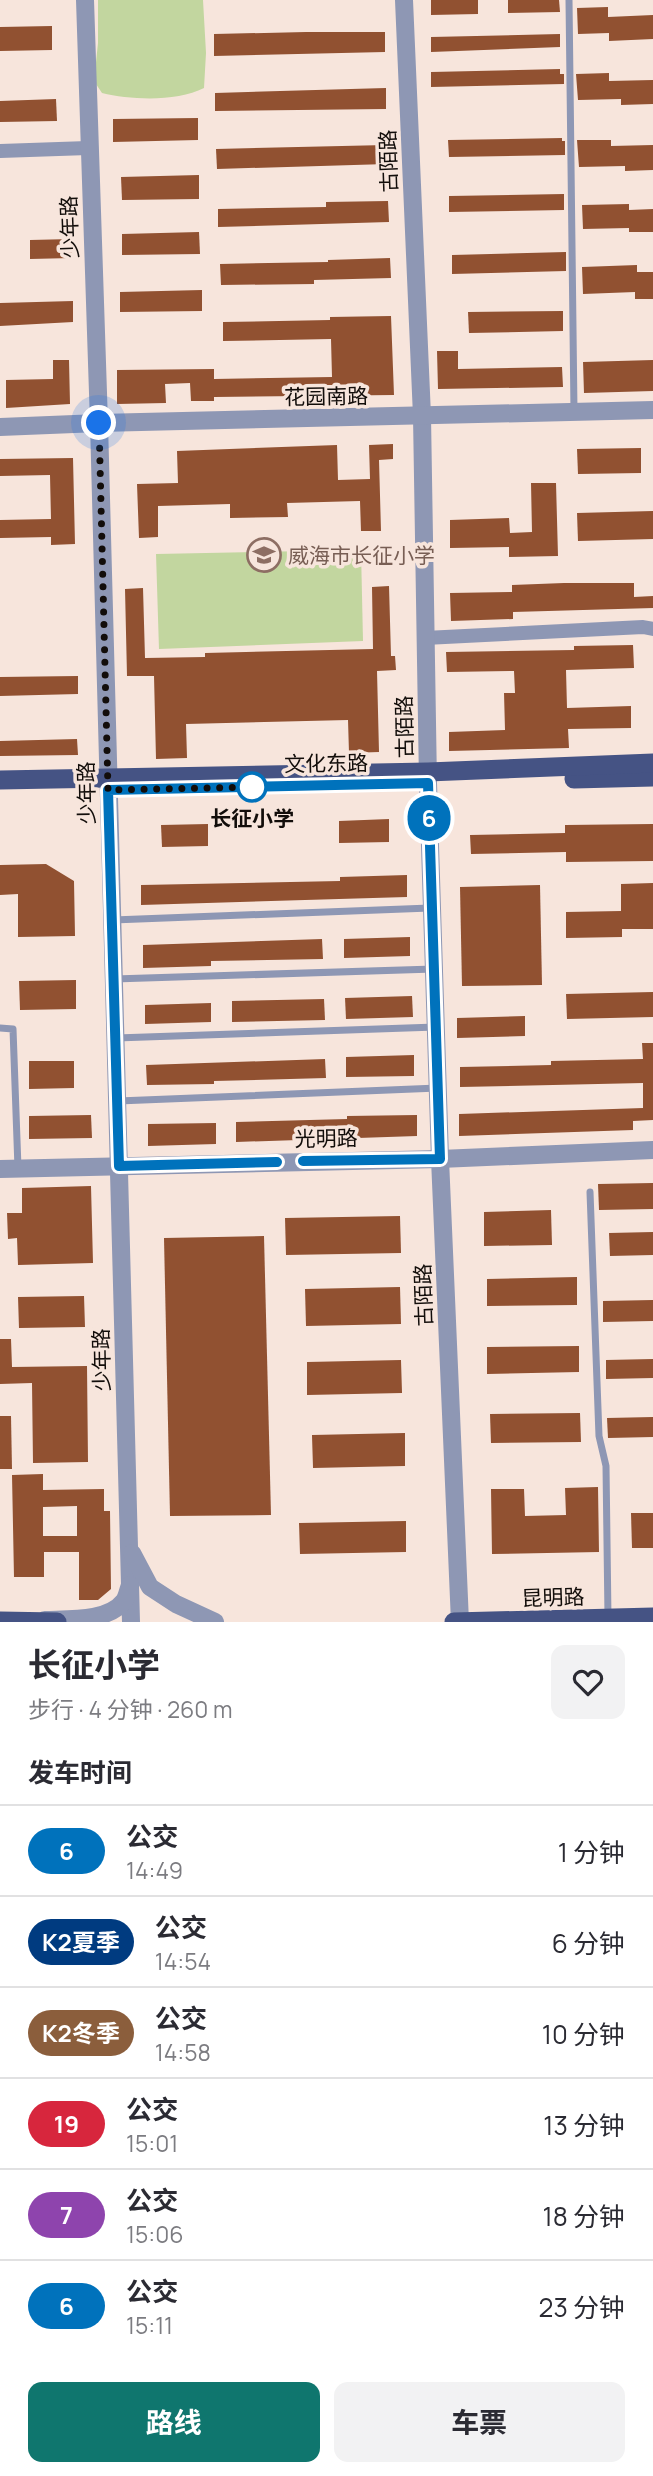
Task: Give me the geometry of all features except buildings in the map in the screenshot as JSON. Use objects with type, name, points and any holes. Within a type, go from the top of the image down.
[{"type":"main road","points":[[428,777],[653,763]]},
{"type":"main road","name":"文化东路","points":[[0,793],[108,784],[428,777],[653,777]]},
{"type":"main road","points":[[0,780],[108,784]]},
{"type":"main road","name":"昆明路","points":[[454,1622],[653,1617]]},
{"type":"main road","points":[[0,1621],[48,1622]]},
{"type":"street","name":"少年路","points":[[85,0],[131,1622]]},
{"type":"street","name":"古陌路","points":[[404,0],[422,416],[428,777],[440,1159],[460,1622]]},
{"type":"street","points":[[0,151],[88,148]]},
{"type":"street","name":"花园南路","points":[[0,427],[653,410]]},
{"type":"street","points":[[425,638],[643,627],[653,629]]},
{"type":"street","name":"光明路","points":[[9,1169],[440,1159],[653,1150]]},
{"type":"street","points":[[129,1546],[150,1587],[176,1604],[215,1622]]},
{"type":"street","points":[[48,1622],[86,1618],[108,1612],[124,1601],[130,1585]]},
{"type":"lane","points":[[569,0],[574,412]]},
{"type":"lane","points":[[112,920],[432,908]]},
{"type":"lane","points":[[114,979],[434,969]]},
{"type":"lane","points":[[115,1038],[436,1027]]},
{"type":"lane","points":[[0,1028],[13,1029],[9,1169]]},
{"type":"lane","points":[[117,1101],[438,1088]]},
{"type":"lane","points":[[590,1192],[599,1436],[606,1466],[608,1618]]},
{"type":"green space","points":[[98,0],[203,0],[206,53],[204,88],[168,98],[126,97],[102,93],[94,81],[98,43]]},
{"type":"green space","points":[[361,550],[363,641],[159,649],[156,554]]},
{"type":"bus line","name":"6","points":[[277,1162],[119,1166],[108,790],[428,783],[440,1159],[303,1161]]},
{"type":"place","name":"威海市长征小学","points":[[264,555]]},
{"type":"place","name":"长征小学","points":[[252,787]]},
{"type":"route","points":[[99,423],[108,790],[252,787]]}]
